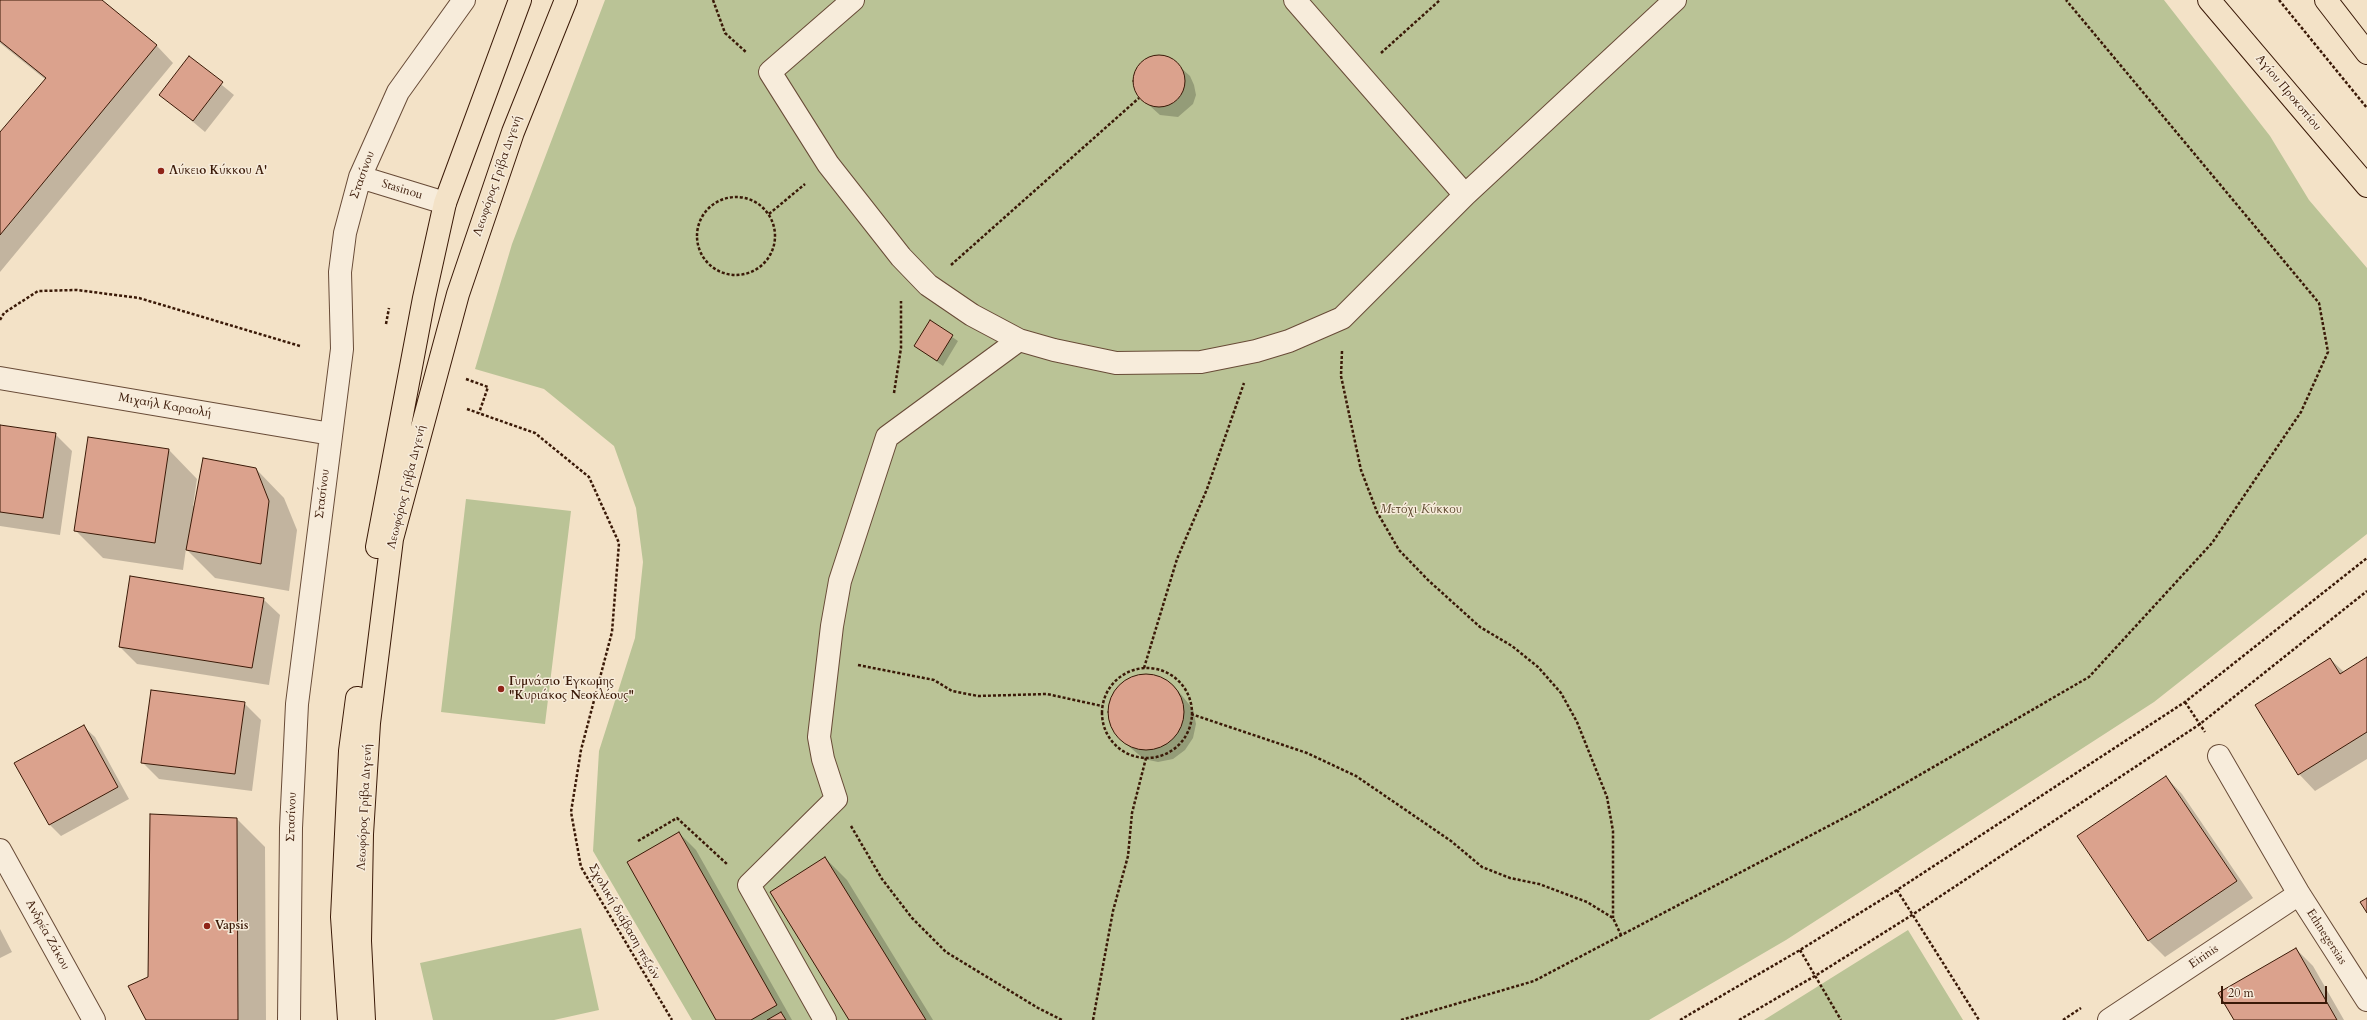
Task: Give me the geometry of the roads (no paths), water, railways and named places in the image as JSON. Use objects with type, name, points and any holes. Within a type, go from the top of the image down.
[{"type":"main road","name":"Λεωφόρος Γρίβα Διγενή","points":[[349,1020],[342,917],[350,751],[379,536],[424,298],[445,202],[520,0]]},
{"type":"main road","name":"Λεωφόρος Γρίβα Διγενή","points":[[364,1020],[360,941],[362,834],[368,731],[392,539],[458,294],[512,132],[566,0]]},
{"type":"main road","name":"Αγίου Προκοπίου","points":[[2210,0],[2367,186]]},
{"type":"main road","points":[[2326,0],[2367,52]]},
{"type":"street","name":"Στασίνου","points":[[289,1020],[291,828],[297,704],[342,349],[340,272],[344,233],[360,177],[398,92],[464,0]]},
{"type":"street","points":[[853,0],[770,72],[828,164],[901,257],[928,285],[972,315],[1019,340],[1054,350],[1116,363],[1201,362],[1256,351],[1289,340],[1342,318],[1465,196],[1675,0]]},
{"type":"street","points":[[1295,0],[1465,196]]},
{"type":"street","name":"Stasinou","points":[[360,177],[445,202]]},
{"type":"street","points":[[825,1020],[748,885],[836,799],[822,759],[819,737],[828,658],[840,581],[886,437],[1019,340]]},
{"type":"street","name":"Μιχαήλ Καραολή","points":[[0,378],[331,434]]},
{"type":"street","name":"Ethnegersias","points":[[2220,756],[2299,894],[2367,1000]]},
{"type":"street","name":"Ανδρέα Ζάκου","points":[[0,850],[94,1020]]},
{"type":"street","name":"Eirinis","points":[[2109,1020],[2299,894]]},
{"type":"place","name":"Λύκειο Κύκκου Α'","points":[[161,171]]},
{"type":"place","name":"Γυμνάσιο Έγκωμης \"Κυριάκος Νεοκλέους\"","points":[[501,689]]},
{"type":"place","name":"Vapsis","points":[[207,926]]},
{"type":"park label","name":"Μετόχι Κύκκου","points":[[1421,510]]}]
